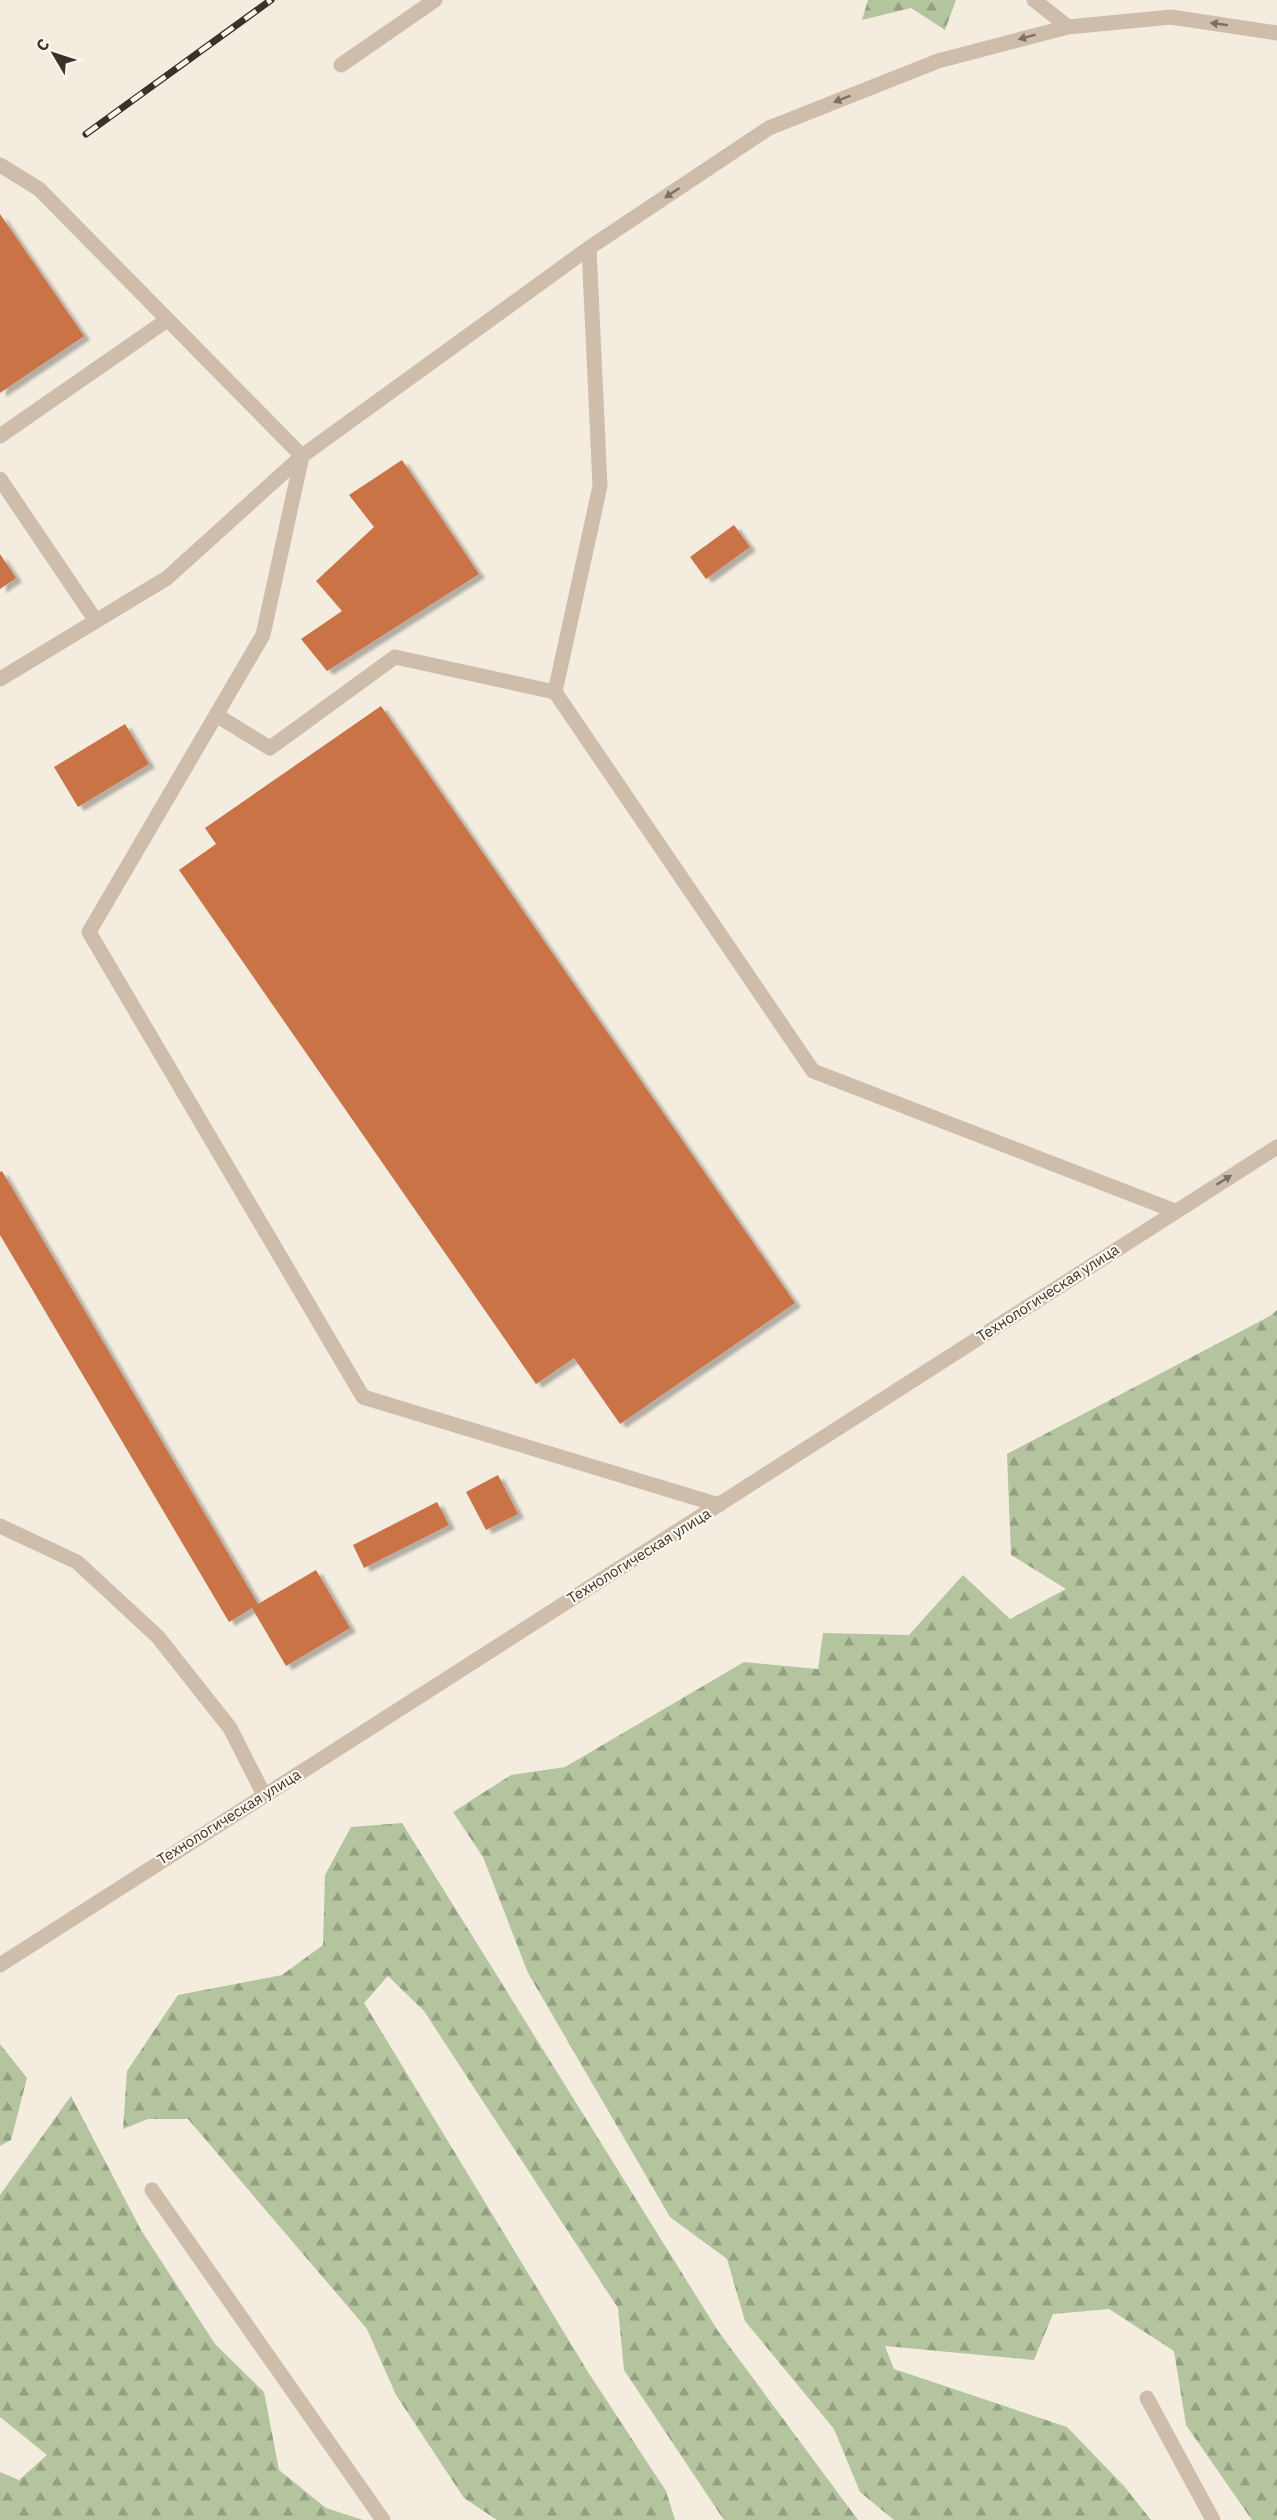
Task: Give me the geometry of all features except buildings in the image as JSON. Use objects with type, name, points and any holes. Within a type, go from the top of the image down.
[{"type":"street","points":[[341,65],[435,0]]},
{"type":"street","points":[[1034,0],[1068,27]]},
{"type":"street","points":[[0,679],[166,578],[302,456],[589,248],[769,128],[938,61],[1068,27],[1171,17],[1277,33]]},
{"type":"street","points":[[0,165],[39,189],[302,456]]},
{"type":"street","points":[[555,692],[600,486],[589,248]]},
{"type":"street","points":[[0,436],[167,320]]},
{"type":"street","points":[[302,456],[263,635],[89,932],[363,1397],[719,1505]]},
{"type":"street","points":[[0,479],[96,621]]},
{"type":"street","points":[[216,715],[270,748],[395,657],[555,692],[813,1071],[1175,1211]]},
{"type":"street","name":"Технологическая улица","points":[[0,1965],[1277,1147]]},
{"type":"street","points":[[0,1526],[77,1563],[158,1637],[230,1728],[264,1795]]},
{"type":"street","points":[[152,2190],[382,2520]]},
{"type":"street","points":[[1147,2398],[1213,2520]]},
{"type":"green space","points":[[868,0],[956,0],[945,30],[911,8],[862,20]]},
{"type":"green space","points":[[1277,1310],[1277,2520],[1252,2520],[1186,2425],[1174,2351],[1109,2309],[1053,2314],[1034,2360],[885,2346],[894,2369],[1067,2427],[1124,2486],[1151,2520],[894,2520],[860,2492],[834,2429],[745,2321],[727,2259],[670,2217],[528,1973],[483,1857],[453,1812],[511,1775],[565,1767],[744,1662],[818,1669],[823,1633],[909,1635],[963,1575],[1010,1619],[1066,1589],[1011,1555],[1007,1454],[1270,1316]]},
{"type":"green space","points":[[402,1823],[718,2331],[858,2520],[724,2520],[624,2370],[618,2308],[424,2011],[388,1976],[364,2003],[588,2372],[666,2491],[675,2520],[497,2520],[464,2498],[396,2395],[367,2329],[188,2119],[148,2119],[123,2129],[127,2071],[178,1995],[282,1975],[323,1945],[325,1875],[351,1827]]},
{"type":"green space","points":[[0,2044],[27,2078],[11,2140],[0,2146]]},
{"type":"green space","points":[[71,2096],[141,2230],[215,2344],[264,2392],[279,2470],[326,2508],[363,2520],[0,2520],[0,2472],[19,2480],[47,2455],[0,2417],[0,2195]]},
{"type":"railway","points":[[86,134],[271,0]]}]
